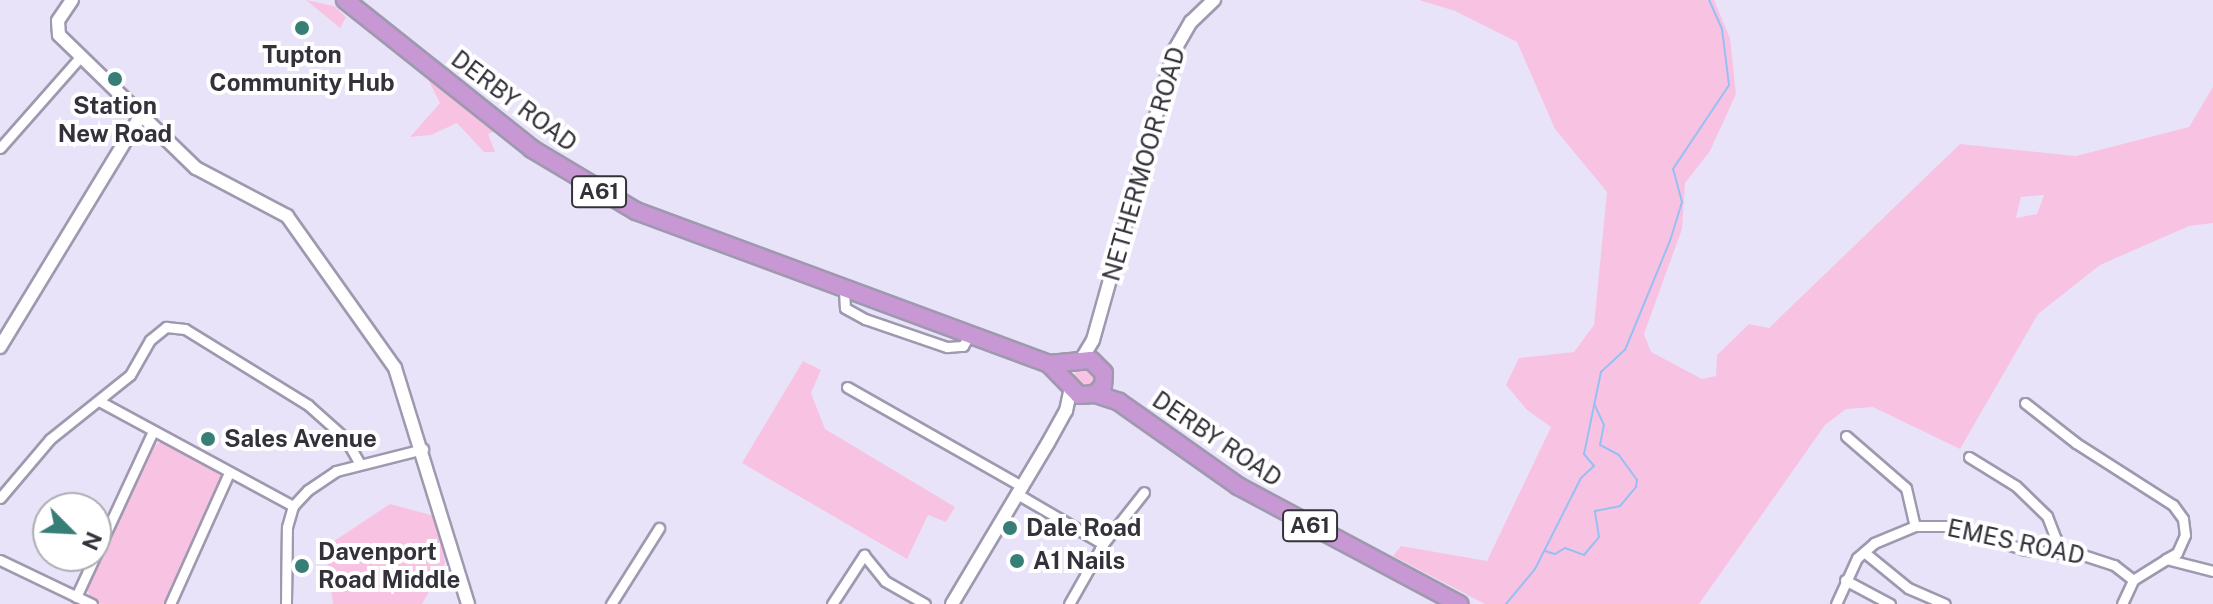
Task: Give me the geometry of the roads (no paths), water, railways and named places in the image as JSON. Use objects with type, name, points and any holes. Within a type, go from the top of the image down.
[{"type":"highway","name":"DERBY ROAD","points":[[345,0],[581,181],[636,211],[1049,364]]},
{"type":"highway","name":"DERBY ROAD","points":[[1084,362],[1105,380],[1119,402]]},
{"type":"highway","name":"A61","points":[[1049,364],[1084,362]]},
{"type":"highway","points":[[1079,390],[1084,362]]},
{"type":"highway","name":"A61","points":[[1049,364],[1079,390]]},
{"type":"highway","points":[[1079,390],[1105,380]]},
{"type":"highway","name":"DERBY ROAD","points":[[1079,390],[1119,402],[1238,486],[1459,604]]},
{"type":"street","points":[[72,0],[58,21],[59,35],[196,168],[273,205],[296,227],[395,368],[423,449],[468,604]]},
{"type":"street","name":"NETHERMOOR ROAD","points":[[1084,362],[1093,340],[1174,51],[1191,22],[1214,0]]},
{"type":"street","points":[[0,148],[81,56]]},
{"type":"street","points":[[0,347],[141,115]]},
{"type":"street","points":[[0,498],[50,439],[130,375],[155,333],[166,327],[185,329],[308,405],[345,438],[360,464]]},
{"type":"street","points":[[847,387],[1103,544]]},
{"type":"street","points":[[952,604],[1079,390]]},
{"type":"street","points":[[99,401],[293,506]]},
{"type":"street","points":[[2025,403],[2076,443],[2173,505],[2183,519],[2185,535],[2177,553],[2133,580],[2122,604]]},
{"type":"street","points":[[112,520],[153,431]]},
{"type":"street","points":[[1846,436],[1906,488],[1915,526]]},
{"type":"street","points":[[286,604],[284,542],[293,506],[321,479],[360,464],[423,449]]},
{"type":"street","points":[[1969,457],[2016,486],[2047,516],[2056,539],[2054,552]]},
{"type":"street","points":[[170,604],[229,473]]},
{"type":"street","points":[[1069,604],[1103,544],[1144,492]]},
{"type":"street","name":"EMES ROAD","points":[[1836,604],[1845,580],[1864,552],[1915,526],[1949,526],[2026,550],[2054,552],[2114,565],[2133,580]]},
{"type":"street","points":[[611,604],[659,528]]},
{"type":"street","points":[[1864,552],[1908,588],[1945,604]]},
{"type":"street","points":[[832,604],[864,555],[885,581],[925,604]]},
{"type":"street","points":[[2166,559],[2213,571]]},
{"type":"street","points":[[0,560],[92,604]]},
{"type":"street","points":[[76,597],[88,572]]},
{"type":"street","points":[[1845,580],[1890,604]]},
{"type":"waterway","points":[[1506,604],[1535,569],[1581,478],[1594,466],[1584,454],[1601,372],[1625,350],[1670,241],[1682,202],[1673,169],[1729,85],[1722,29],[1709,0]]},
{"type":"waterway","points":[[1545,551],[1555,554],[1565,548],[1584,555],[1599,537],[1595,511],[1620,506],[1636,487],[1637,480],[1619,455],[1600,445],[1604,425],[1594,404]]},
{"type":"place","name":"Tupton Community Hub","points":[[302,28]]},
{"type":"place","name":"Station New Road","points":[[115,79]]},
{"type":"place","name":"Sales Avenue","points":[[208,439]]},
{"type":"place","name":"Dale Road","points":[[1010,528]]},
{"type":"place","name":"A1 Nails","points":[[1017,561]]},
{"type":"place","name":"Davenport Road Middle","points":[[302,566]]}]
